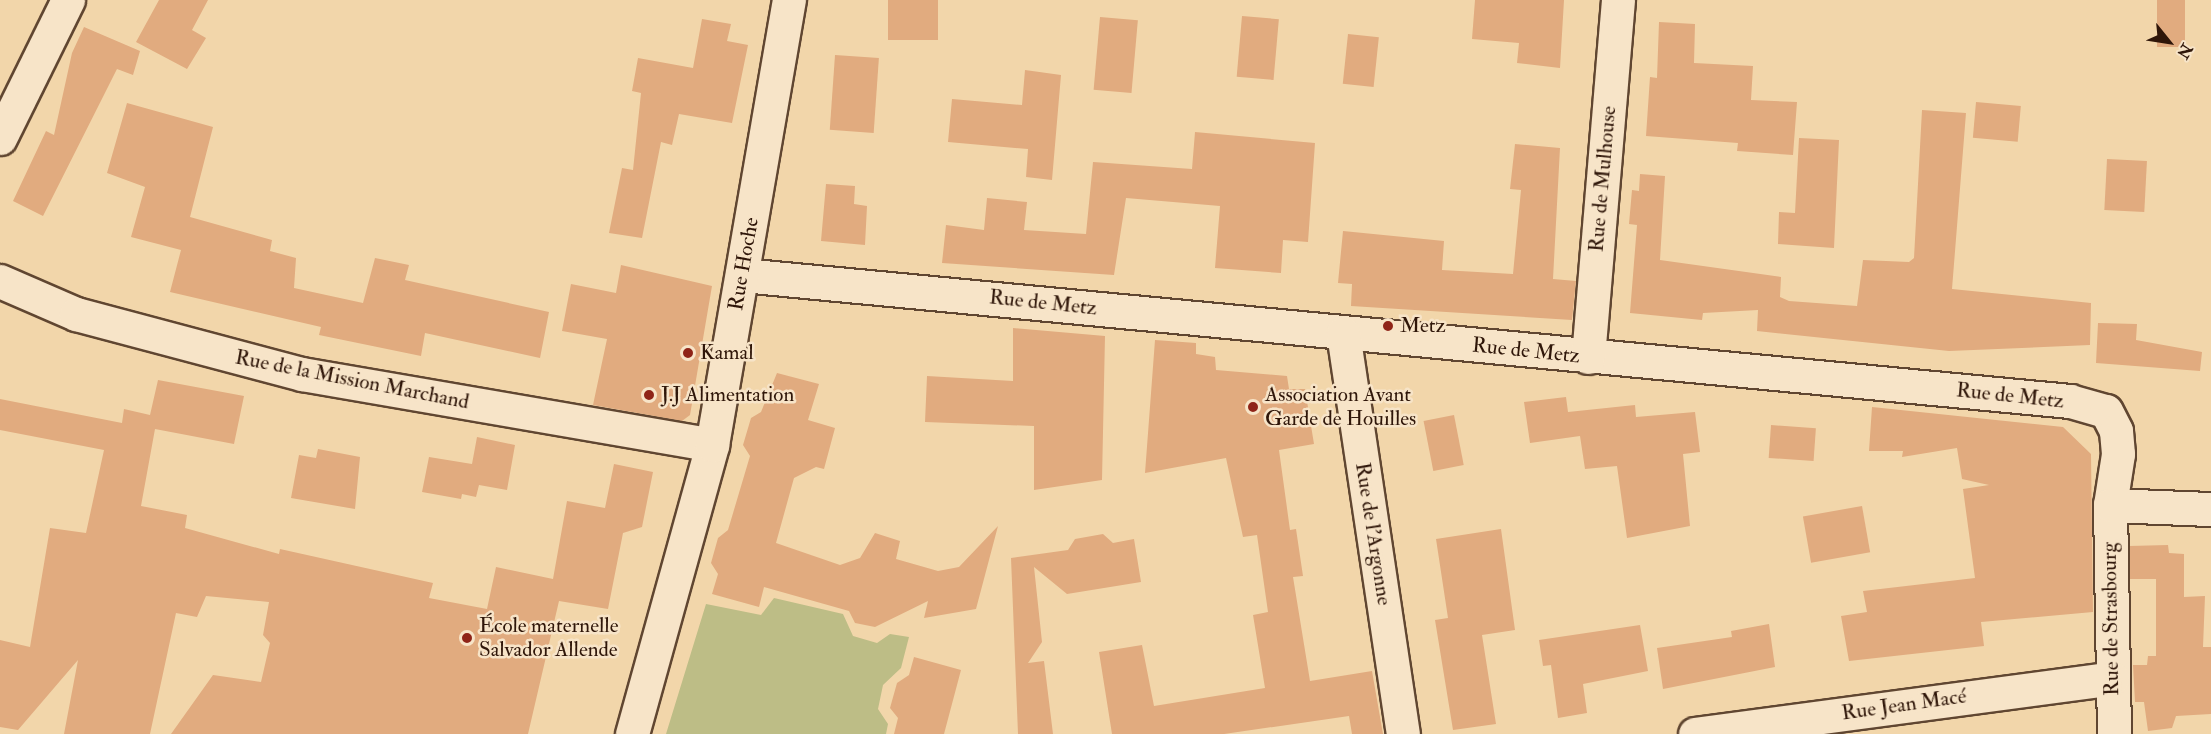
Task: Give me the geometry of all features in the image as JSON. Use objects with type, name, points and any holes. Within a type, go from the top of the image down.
[{"type":"street","points":[[0,138],[68,0]]},
{"type":"street","name":"Rue Hoche","points":[[632,734],[712,445],[789,0]]},
{"type":"street","name":"Rue de Mulhouse","points":[[1588,357],[1618,0]]},
{"type":"street","name":"Rue de Metz","points":[[742,275],[2070,401],[2106,411],[2116,431],[2118,454],[2110,505]]},
{"type":"street","name":"Rue de la Mission Marchand","points":[[0,282],[76,314],[302,374],[712,445]]},
{"type":"street","name":"Rue de l'Argonne","points":[[1343,333],[1403,734]]},
{"type":"street","points":[[2110,505],[2211,509]]},
{"type":"street","name":"Rue de Strasbourg","points":[[2110,505],[2114,734]]},
{"type":"street","name":"Rue Jean Macé","points":[[1695,734],[2112,678]]},
{"type":"green space","points":[[774,598],[843,614],[853,636],[877,643],[890,634],[909,637],[901,668],[883,685],[878,709],[888,724],[886,734],[666,734],[706,604],[761,615]]},
{"type":"building","points":[[159,0],[208,0],[192,30],[206,38],[187,69],[136,42]]},
{"type":"building","points":[[888,0],[938,0],[938,40],[888,40]]},
{"type":"building","points":[[1475,0],[1564,0],[1560,68],[1517,63],[1519,43],[1472,39]]},
{"type":"building","points":[[2157,0],[2185,0],[2185,47],[2157,47]]},
{"type":"building","points":[[1242,16],[1279,19],[1274,80],[1237,77]]},
{"type":"building","points":[[1100,17],[1138,20],[1131,93],[1094,90]]},
{"type":"building","points":[[702,19],[731,24],[727,41],[748,45],[732,123],[679,114],[672,145],[661,142],[642,238],[609,233],[622,168],[633,170],[641,93],[632,91],[638,58],[693,68]]},
{"type":"building","points":[[1659,22],[1695,24],[1694,63],[1753,66],[1751,100],[1797,102],[1793,155],[1737,151],[1738,143],[1646,136],[1650,77],[1657,78]]},
{"type":"building","points":[[84,27],[140,51],[133,75],[117,69],[43,216],[13,201],[46,131],[54,135],[72,53]]},
{"type":"building","points":[[1348,34],[1379,37],[1374,87],[1343,84]]},
{"type":"building","points":[[835,55],[879,58],[874,133],[830,130]]},
{"type":"building","points":[[1025,70],[1061,75],[1052,180],[1026,177],[1028,149],[948,142],[952,99],[1022,105]]},
{"type":"building","points":[[1976,102],[2021,106],[2018,142],[1973,138]]},
{"type":"building","points":[[127,103],[213,127],[190,217],[272,240],[270,251],[296,258],[294,288],[363,303],[375,258],[409,265],[405,280],[549,312],[540,358],[425,333],[421,356],[319,335],[321,327],[170,292],[181,250],[131,237],[145,187],[107,173]]},
{"type":"building","points":[[1922,110],[1966,113],[1952,289],[2091,303],[2090,345],[1949,351],[1757,331],[1758,310],[1703,313],[1702,320],[1630,313],[1637,225],[1629,224],[1632,190],[1639,191],[1640,174],[1665,176],[1660,260],[1781,277],[1780,297],[1789,301],[1857,306],[1863,260],[1909,262],[1914,258]]},
{"type":"building","points":[[1195,132],[1315,143],[1308,242],[1283,240],[1281,273],[1215,268],[1220,206],[1126,198],[1114,275],[942,263],[946,225],[984,230],[987,198],[1027,202],[1024,230],[1086,234],[1093,162],[1192,169]]},
{"type":"building","points":[[1799,138],[1839,140],[1834,248],[1778,244],[1779,212],[1795,213]]},
{"type":"building","points":[[1515,144],[1560,148],[1553,279],[1576,281],[1572,320],[1351,306],[1352,284],[1338,283],[1343,231],[1444,241],[1442,270],[1513,274],[1521,190],[1510,189]]},
{"type":"building","points":[[2107,159],[2147,161],[2144,212],[2104,210]]},
{"type":"building","points":[[826,184],[855,186],[854,204],[867,206],[865,245],[821,241]]},
{"type":"building","points":[[621,265],[712,286],[690,415],[682,421],[593,405],[607,339],[562,331],[571,284],[616,293]]},
{"type":"building","points":[[2098,323],[2137,324],[2136,340],[2202,352],[2200,371],[2096,363]]},
{"type":"building","points":[[1013,328],[1105,336],[1102,480],[1034,490],[1034,426],[925,422],[927,376],[1013,381]]},
{"type":"building","points":[[1155,340],[1196,343],[1196,354],[1215,357],[1216,370],[1287,376],[1289,389],[1305,389],[1314,444],[1279,450],[1290,530],[1296,529],[1303,576],[1293,577],[1310,681],[1372,671],[1383,734],[1352,734],[1349,716],[1224,734],[1112,734],[1099,652],[1142,645],[1154,706],[1265,688],[1253,615],[1268,612],[1257,535],[1243,537],[1226,458],[1145,473]]},
{"type":"building","points":[[777,373],[819,384],[808,420],[835,428],[824,469],[816,467],[794,478],[776,543],[840,565],[860,558],[875,533],[900,541],[896,559],[938,571],[959,567],[998,526],[976,609],[924,618],[928,601],[875,627],[855,623],[849,611],[764,587],[759,607],[712,594],[718,574],[711,563],[718,538],[728,530],[750,456],[743,445],[751,418],[761,412]]},
{"type":"building","points":[[158,380],[244,396],[234,444],[155,429],[141,506],[187,515],[185,528],[279,554],[280,549],[433,583],[429,598],[487,609],[496,567],[553,579],[567,501],[605,508],[614,464],[653,472],[642,527],[623,533],[608,609],[559,601],[528,734],[171,734],[213,675],[261,682],[270,643],[263,635],[269,602],[206,596],[197,617],[176,613],[150,734],[64,734],[78,660],[18,730],[0,727],[0,640],[30,647],[50,528],[86,533],[104,450],[0,430],[0,399],[122,423],[124,409],[150,415]]},
{"type":"building","points":[[1566,397],[1568,412],[1635,405],[1636,417],[1695,412],[1700,452],[1683,454],[1690,526],[1627,538],[1617,466],[1585,469],[1580,436],[1530,443],[1524,402]]},
{"type":"building","points":[[1872,407],[2063,427],[2091,454],[2093,612],[1981,622],[1984,646],[1849,661],[1841,616],[1867,612],[1863,591],[1975,578],[1963,489],[1989,485],[1962,479],[1957,448],[1902,457],[1903,451],[1869,451]]},
{"type":"building","points":[[1454,415],[1464,465],[1433,471],[1424,421]]},
{"type":"building","points":[[1771,425],[1816,428],[1814,461],[1769,458]]},
{"type":"building","points":[[477,437],[515,445],[507,490],[479,485],[476,497],[462,494],[461,499],[422,492],[429,457],[472,464]]},
{"type":"building","points":[[318,449],[360,457],[355,509],[291,498],[299,455],[316,458]]},
{"type":"building","points":[[1862,506],[1870,552],[1811,563],[1803,516]]},
{"type":"building","points":[[1501,529],[1515,630],[1482,635],[1496,724],[1453,730],[1435,620],[1448,618],[1436,539]]},
{"type":"building","points":[[1103,534],[1113,543],[1134,539],[1141,582],[1067,594],[1034,567],[1042,642],[1028,663],[1044,661],[1053,734],[1018,734],[1011,558],[1068,550],[1075,539]]},
{"type":"building","points":[[2168,545],[2169,553],[2184,554],[2184,597],[2205,596],[2203,647],[2211,647],[2211,714],[2176,716],[2172,728],[2148,731],[2144,702],[2135,702],[2133,665],[2147,665],[2148,656],[2156,656],[2156,579],[2130,579],[2129,546]]},
{"type":"building","points":[[1769,624],[1775,667],[1663,689],[1657,648],[1732,637],[1731,631]]},
{"type":"building","points":[[1640,625],[1648,671],[1583,684],[1587,713],[1558,718],[1551,665],[1543,666],[1539,640]]},
{"type":"building","points":[[914,657],[961,670],[944,734],[894,734],[898,718],[890,708],[897,683],[909,675]]},
{"type":"place","name":"Metz","points":[[1388,326]]},
{"type":"place","name":"Kamal","points":[[688,353]]},
{"type":"place","name":"J.J Alimentation","points":[[649,395]]},
{"type":"place","name":"Association Avant Garde de Houilles","points":[[1253,407]]},
{"type":"place","name":"École maternelle Salvador Allende","points":[[467,638]]}]
